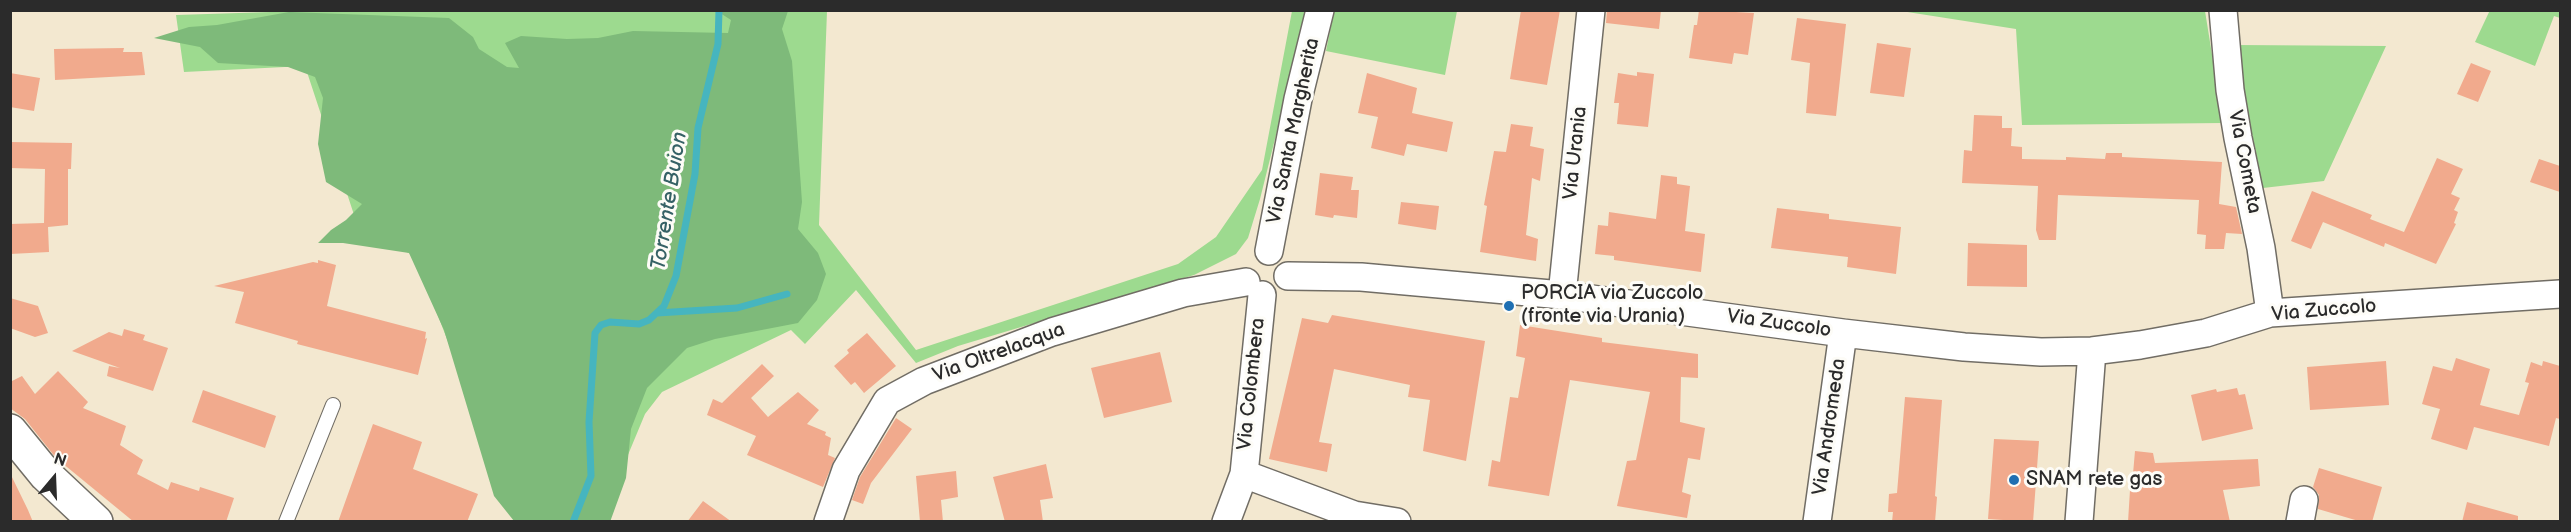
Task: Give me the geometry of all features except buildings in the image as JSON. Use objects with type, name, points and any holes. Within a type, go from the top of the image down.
[{"type":"street","name":"Via Santa Margherita","points":[[1269,251],[1298,99],[1320,10]]},
{"type":"street","name":"Via Urania","points":[[1562,295],[1591,10]]},
{"type":"street","name":"Via Cometa","points":[[2223,10],[2236,129],[2261,248],[2270,313]]},
{"type":"street","points":[[1269,251],[1284,260],[1288,276],[1286,285],[1278,292],[1254,288],[1244,273],[1247,261],[1255,254],[1269,251]]},
{"type":"street","name":"Via Zuccolo","points":[[1288,276],[1361,277],[1562,295],[1843,333],[1964,347],[2041,352],[2092,351],[2206,333],[2270,313],[2560,294]]},
{"type":"street","name":"Via Colombera","points":[[1226,522],[1244,474],[1254,288]]},
{"type":"street","name":"Via Oltrelacqua","points":[[828,522],[846,470],[887,401],[924,381],[1052,332],[1183,293],[1254,288]]},
{"type":"street","name":"Via Andromeda","points":[[1817,522],[1843,333]]},
{"type":"street","points":[[2079,522],[2092,351]]},
{"type":"street","points":[[10,431],[46,475],[96,521]]},
{"type":"street","points":[[1244,474],[1354,515],[1396,522]]},
{"type":"lane","points":[[286,522],[333,405]]},
{"type":"green space","points":[[333,10],[827,11],[819,225],[916,350],[1178,264],[1216,237],[1262,170],[1292,11],[1307,11],[1260,199],[1248,238],[1236,254],[1194,275],[958,346],[916,363],[856,290],[805,344],[791,330],[662,392],[645,414],[600,522],[517,521],[415,256],[360,233],[305,66],[184,72],[176,15]]},
{"type":"green space","points":[[2490,10],[2560,11],[2560,18],[2554,16],[2535,66],[2475,42]]},
{"type":"green space","points":[[717,11],[788,11],[782,29],[792,61],[802,202],[798,229],[818,253],[826,274],[817,300],[798,323],[715,339],[687,348],[647,388],[631,429],[626,478],[610,522],[514,521],[494,496],[444,330],[409,253],[343,243],[318,243],[362,204],[326,182],[318,144],[323,98],[315,77],[288,67],[218,63],[200,47],[154,38],[189,27],[217,25],[289,12],[449,18],[473,37],[479,49],[507,67],[519,68],[505,43],[521,36],[567,39],[598,38],[633,31],[728,33],[731,20]]},
{"type":"green space","points":[[1334,11],[1457,11],[1445,75],[1326,51]]},
{"type":"green space","points":[[1901,11],[2205,11],[2223,123],[2022,125],[2016,29]]},
{"type":"green space","points":[[2237,45],[2386,46],[2324,181],[2263,188],[2242,85]]},
{"type":"waterway","name":"Torrente Buion","points":[[573,522],[591,476],[589,422],[595,333],[601,325],[610,322],[639,324],[649,320],[664,306],[676,276],[695,174],[698,128],[718,44],[719,10]]},
{"type":"waterway","points":[[657,313],[737,308],[787,294]]},
{"type":"place","name":"PORCIA via Zuccolo (fronte via Urania)","points":[[1509,306]]},
{"type":"place","name":"SNAM rete gas","points":[[2014,480]]}]
